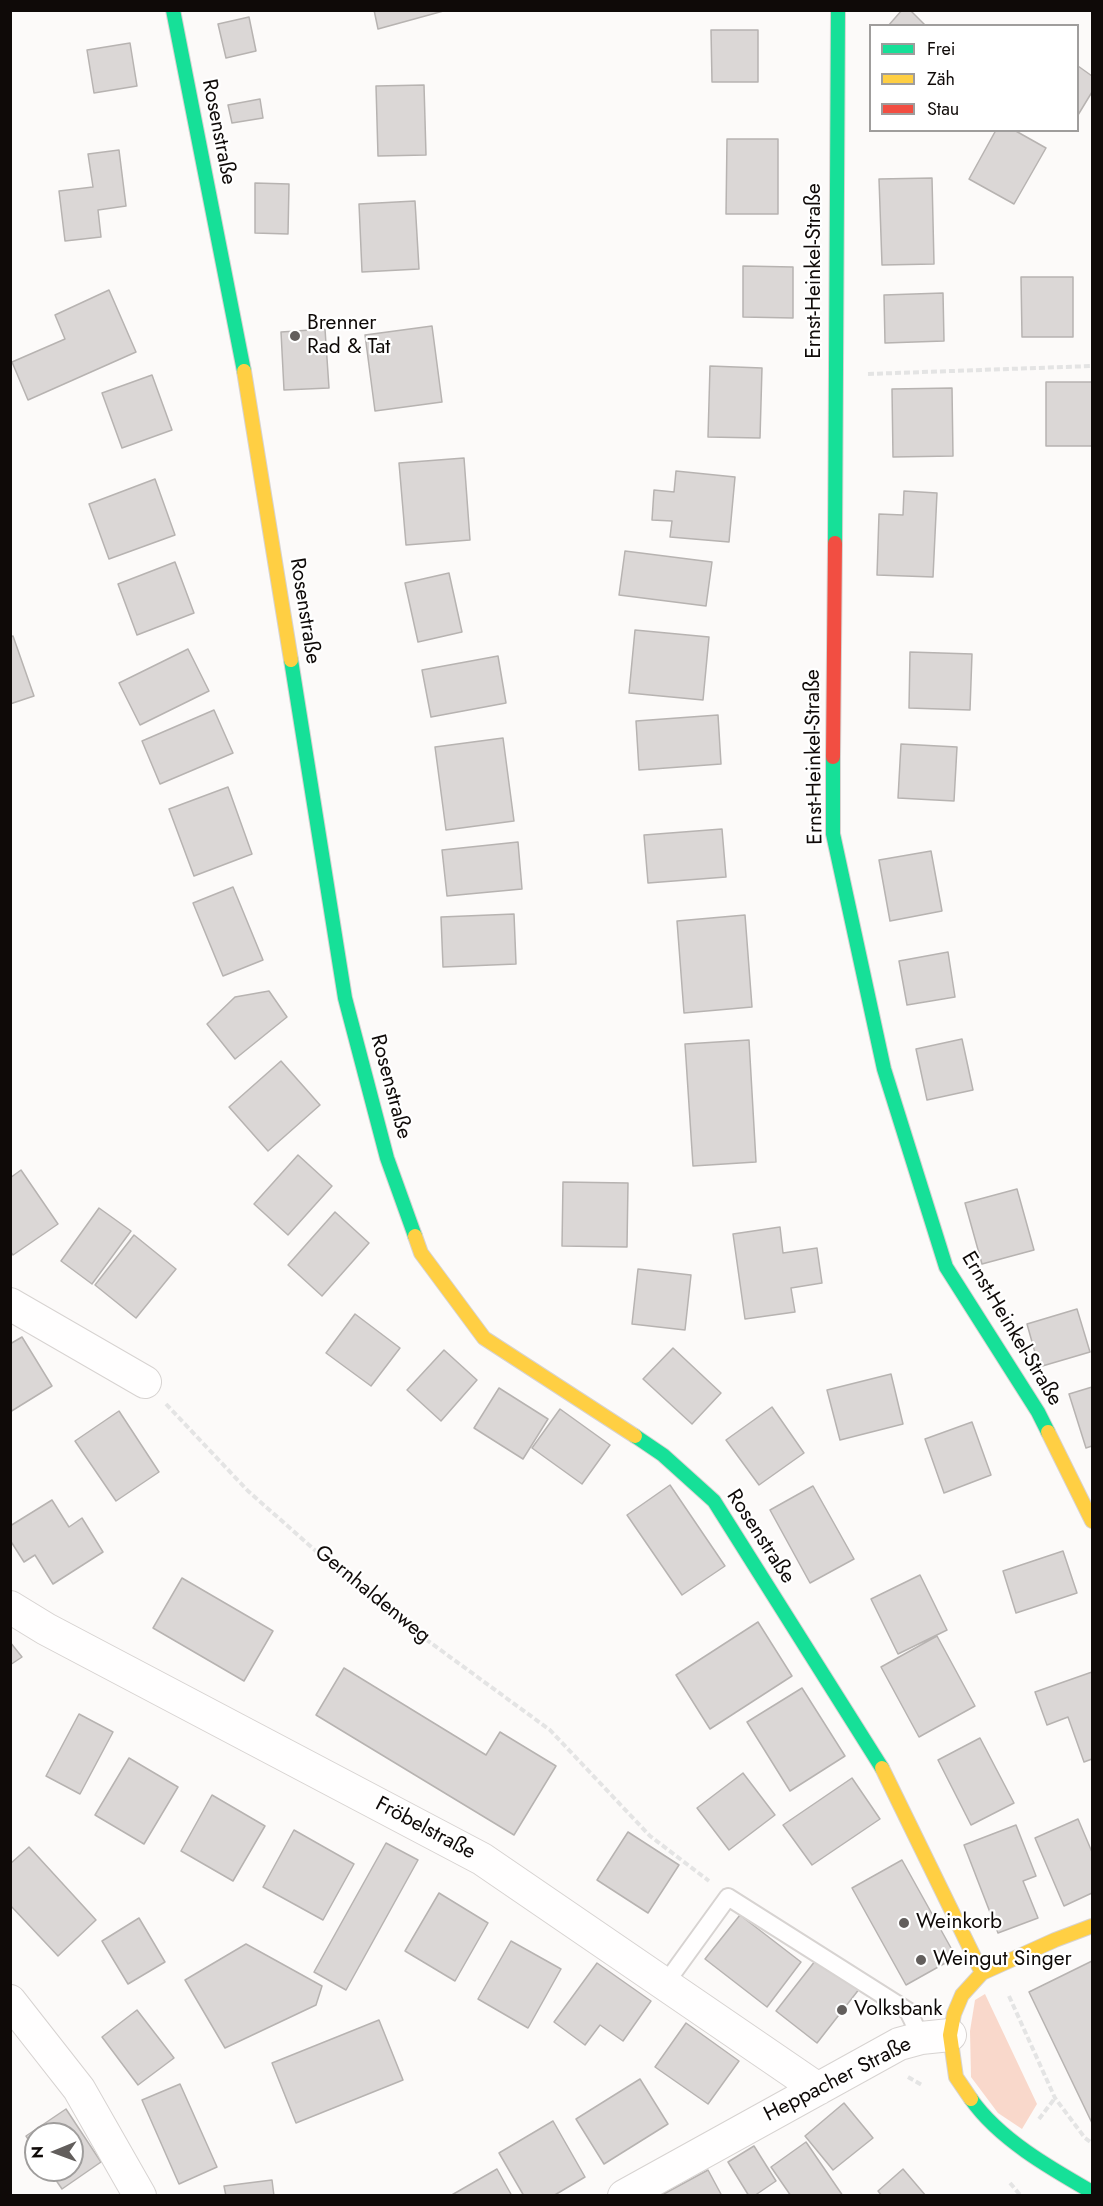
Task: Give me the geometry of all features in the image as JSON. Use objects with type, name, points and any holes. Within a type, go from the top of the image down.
[{"type":"street","name":"Rosenstraße","points":[[173,10],[245,375],[345,998],[387,1158],[421,1253],[484,1338],[663,1455],[714,1501],[885,1773],[982,1973]]},
{"type":"street","name":"Ernst-Heinkel-Straße","points":[[838,10],[833,834],[884,1069],[946,1267],[1038,1412],[1092,1521]]},
{"type":"street","points":[[10,1304],[145,1382]]},
{"type":"street","name":"Fröbelstraße","points":[[10,1607],[46,1629],[482,1859],[818,2089]]},
{"type":"street","points":[[1092,1926],[982,1973],[962,1995],[954,2014],[935,2036],[956,2077],[978,2109],[997,2130],[1092,2192]]},
{"type":"street","points":[[10,2001],[79,2089],[140,2196]]},
{"type":"street","name":"Heppacher Straße","points":[[624,2196],[899,2044],[935,2036]]},
{"type":"street","points":[[1065,2196],[1069,2179]]},
{"type":"lane","points":[[665,1984],[728,1897],[908,2011],[935,2036]]},
{"type":"path","points":[[836,375],[1092,366]]},
{"type":"path","name":"Gernhaldenweg","points":[[145,1382],[248,1491],[368,1597],[550,1730],[650,1836],[728,1897]]},
{"type":"path","points":[[997,1965],[1055,2098],[1085,2138],[1092,2143]]},
{"type":"path","points":[[902,2077],[912,2078],[928,2089]]},
{"type":"path","points":[[1036,2123],[1055,2098]]},
{"type":"path","points":[[1008,2180],[1022,2196]]},
{"type":"shaded area","points":[[985,1994],[1037,2104],[1022,2129],[998,2113],[971,2077],[970,2031],[975,2000]]},
{"type":"building","points":[[374,10],[447,10],[378,29]]},
{"type":"building","points":[[902,10],[910,10],[924,24],[890,24]]},
{"type":"building","points":[[249,17],[256,51],[226,58],[218,24]]},
{"type":"building","points":[[711,30],[758,30],[758,82],[712,82]]},
{"type":"building","points":[[130,43],[137,86],[94,93],[87,50]]},
{"type":"building","points":[[1079,67],[1092,76],[1092,92],[1079,113]]},
{"type":"building","points":[[424,85],[426,155],[378,156],[376,86]]},
{"type":"building","points":[[260,99],[263,118],[232,123],[228,105]]},
{"type":"building","points":[[995,132],[1018,132],[1046,148],[1014,204],[969,179]]},
{"type":"building","points":[[727,139],[778,139],[778,214],[726,214]]},
{"type":"building","points":[[119,150],[126,206],[98,210],[101,237],[65,241],[59,191],[93,187],[88,154]]},
{"type":"building","points":[[932,178],[934,264],[882,265],[879,179]]},
{"type":"building","points":[[255,183],[289,184],[288,234],[255,233]]},
{"type":"building","points":[[415,201],[419,269],[362,272],[359,204]]},
{"type":"building","points":[[743,266],[793,267],[793,318],[743,317]]},
{"type":"building","points":[[1021,277],[1073,277],[1073,337],[1022,337]]},
{"type":"building","points":[[109,290],[136,352],[28,400],[12,362],[65,339],[55,315]]},
{"type":"building","points":[[943,293],[944,341],[885,343],[884,295]]},
{"type":"building","points":[[432,326],[442,402],[375,411],[365,335]]},
{"type":"building","points":[[325,329],[329,388],[284,390],[281,332]]},
{"type":"building","points":[[710,366],[762,368],[760,438],[708,437]]},
{"type":"building","points":[[152,375],[172,430],[122,448],[102,393]]},
{"type":"building","points":[[1046,382],[1092,382],[1092,446],[1046,446]]},
{"type":"building","points":[[952,388],[953,456],[893,457],[892,389]]},
{"type":"building","points":[[464,458],[470,540],[406,545],[399,463]]},
{"type":"building","points":[[676,471],[735,477],[729,542],[670,537],[672,521],[652,520],[654,490],[674,492]]},
{"type":"building","points":[[155,479],[175,535],[109,559],[89,504]]},
{"type":"building","points":[[904,491],[937,493],[933,577],[877,575],[879,514],[903,515]]},
{"type":"building","points":[[625,551],[712,562],[706,606],[619,595]]},
{"type":"building","points":[[175,562],[194,613],[137,635],[118,584]]},
{"type":"building","points":[[449,573],[462,632],[418,642],[405,583]]},
{"type":"building","points":[[635,630],[709,637],[703,700],[629,693]]},
{"type":"building","points":[[13,636],[34,696],[10,704],[10,637]]},
{"type":"building","points":[[188,649],[209,691],[140,725],[119,683]]},
{"type":"building","points":[[910,652],[972,654],[970,710],[909,708]]},
{"type":"building","points":[[498,656],[506,703],[431,717],[422,670]]},
{"type":"building","points":[[214,710],[233,753],[160,784],[142,741]]},
{"type":"building","points":[[718,715],[721,764],[639,770],[636,721]]},
{"type":"building","points":[[503,738],[514,821],[446,830],[435,747]]},
{"type":"building","points":[[901,744],[957,747],[954,801],[898,798]]},
{"type":"building","points":[[228,787],[252,854],[194,876],[169,809]]},
{"type":"building","points":[[722,829],[726,877],[648,883],[644,835]]},
{"type":"building","points":[[518,842],[522,889],[447,896],[442,850]]},
{"type":"building","points":[[931,851],[942,911],[890,921],[879,860]]},
{"type":"building","points":[[233,887],[263,960],[223,976],[193,903]]},
{"type":"building","points":[[514,914],[516,964],[443,967],[441,917]]},
{"type":"building","points":[[745,915],[752,1007],[684,1013],[677,921]]},
{"type":"building","points":[[948,952],[955,997],[907,1005],[899,961]]},
{"type":"building","points":[[269,991],[287,1017],[235,1059],[207,1024],[235,997]]},
{"type":"building","points":[[962,1039],[973,1090],[927,1100],[916,1049]]},
{"type":"building","points":[[749,1040],[756,1162],[693,1166],[685,1044]]},
{"type":"building","points":[[281,1061],[320,1105],[268,1151],[229,1107]]},
{"type":"building","points":[[298,1155],[332,1186],[288,1235],[254,1204]]},
{"type":"building","points":[[21,1170],[58,1224],[13,1255],[10,1251],[10,1178]]},
{"type":"building","points":[[563,1182],[628,1183],[627,1247],[562,1246]]},
{"type":"building","points":[[1017,1189],[1034,1250],[982,1264],[965,1203]]},
{"type":"building","points":[[99,1208],[131,1231],[92,1284],[61,1261]]},
{"type":"building","points":[[335,1212],[369,1243],[322,1296],[288,1265]]},
{"type":"building","points":[[780,1227],[783,1253],[817,1248],[822,1283],[791,1288],[795,1312],[745,1319],[733,1234]]},
{"type":"building","points":[[134,1235],[176,1269],[136,1318],[95,1285]]},
{"type":"building","points":[[638,1269],[691,1275],[685,1330],[632,1324]]},
{"type":"building","points":[[1077,1309],[1090,1352],[1039,1367],[1027,1324]]},
{"type":"building","points":[[355,1314],[400,1348],[371,1386],[326,1353]]},
{"type":"building","points":[[22,1337],[52,1386],[10,1412],[10,1344]]},
{"type":"building","points":[[673,1348],[721,1393],[692,1424],[643,1379]]},
{"type":"building","points":[[444,1350],[477,1380],[441,1421],[407,1390]]},
{"type":"building","points":[[891,1374],[903,1424],[840,1440],[827,1390]]},
{"type":"building","points":[[1092,1387],[1092,1446],[1086,1448],[1069,1394]]},
{"type":"building","points":[[499,1388],[548,1419],[523,1459],[474,1428]]},
{"type":"building","points":[[772,1407],[804,1453],[759,1485],[726,1440]]},
{"type":"building","points":[[560,1409],[610,1445],[582,1484],[532,1448]]},
{"type":"building","points":[[119,1411],[159,1472],[116,1501],[75,1441]]},
{"type":"building","points":[[972,1422],[991,1475],[944,1493],[925,1439]]},
{"type":"building","points":[[670,1485],[725,1566],[682,1595],[627,1515]]},
{"type":"building","points":[[813,1486],[854,1559],[810,1583],[770,1510]]},
{"type":"building","points":[[52,1500],[69,1527],[82,1518],[103,1552],[53,1584],[35,1555],[24,1562],[10,1540],[10,1526]]},
{"type":"building","points":[[1063,1551],[1077,1593],[1016,1613],[1003,1571]]},
{"type":"building","points":[[920,1575],[947,1630],[898,1654],[871,1599]]},
{"type":"building","points":[[182,1578],[273,1631],[244,1681],[153,1628]]},
{"type":"building","points":[[758,1622],[792,1676],[710,1729],[676,1675]]},
{"type":"building","points":[[937,1636],[975,1706],[919,1737],[881,1667]]},
{"type":"building","points":[[10,1642],[22,1657],[10,1665]]},
{"type":"building","points":[[344,1668],[486,1755],[500,1732],[556,1766],[514,1835],[316,1715]]},
{"type":"building","points":[[1092,1672],[1092,1759],[1084,1762],[1068,1717],[1047,1725],[1035,1692]]},
{"type":"building","points":[[802,1688],[845,1756],[790,1791],[747,1722]]},
{"type":"building","points":[[79,1714],[113,1732],[80,1794],[46,1776]]},
{"type":"building","points":[[980,1738],[1014,1803],[971,1825],[938,1760]]},
{"type":"building","points":[[129,1758],[178,1787],[144,1844],[95,1815]]},
{"type":"building","points":[[743,1773],[775,1815],[729,1850],[697,1808]]},
{"type":"building","points":[[852,1778],[880,1819],[812,1865],[783,1825]]},
{"type":"building","points":[[212,1795],[265,1826],[233,1881],[181,1851]]},
{"type":"building","points":[[1078,1819],[1092,1852],[1092,1893],[1064,1906],[1035,1838]]},
{"type":"building","points":[[1016,1825],[1036,1876],[1023,1881],[1038,1918],[998,1933],[964,1845]]},
{"type":"building","points":[[294,1830],[354,1864],[323,1920],[263,1887]]},
{"type":"building","points":[[628,1832],[679,1865],[648,1913],[597,1880]]},
{"type":"building","points":[[386,1843],[418,1860],[346,1990],[314,1972]]},
{"type":"building","points":[[29,1847],[96,1920],[58,1956],[10,1905],[10,1864]]},
{"type":"building","name":"Weinkorb","points":[[902,1860],[956,1957],[906,1985],[852,1888]]},
{"type":"building","points":[[439,1893],[488,1923],[455,1981],[405,1951]]},
{"type":"building","points":[[740,1915],[801,1962],[767,2007],[705,1959]]},
{"type":"building","points":[[139,1918],[165,1962],[128,1984],[102,1941]]},
{"type":"building","points":[[511,1941],[561,1969],[528,2028],[478,1999]]},
{"type":"building","points":[[246,1944],[322,1986],[316,2005],[225,2048],[185,1980]]},
{"type":"building","points":[[819,1956],[860,1988],[817,2043],[776,2011]]},
{"type":"building","points":[[1092,1961],[1092,2123],[1029,1992]]},
{"type":"building","points":[[597,1963],[651,2001],[623,2041],[600,2025],[585,2045],[554,2022]]},
{"type":"building","points":[[137,2010],[174,2058],[138,2085],[102,2037]]},
{"type":"building","points":[[379,2020],[403,2080],[296,2123],[272,2063]]},
{"type":"building","points":[[686,2023],[739,2061],[708,2104],[655,2067]]},
{"type":"building","points":[[640,2079],[668,2124],[604,2164],[576,2119]]},
{"type":"building","points":[[180,2084],[217,2167],[179,2184],[142,2100]]},
{"type":"building","points":[[844,2103],[873,2138],[833,2170],[805,2136]]},
{"type":"building","points":[[66,2109],[75,2122],[47,2122]]},
{"type":"building","points":[[553,2121],[585,2177],[553,2196],[524,2196],[499,2153]]},
{"type":"building","points":[[84,2136],[101,2162],[84,2174]]},
{"type":"building","points":[[806,2142],[843,2196],[791,2196],[771,2167]]},
{"type":"building","points":[[754,2146],[776,2181],[754,2196],[749,2196],[728,2162]]},
{"type":"building","points":[[497,2169],[512,2196],[450,2196]]},
{"type":"building","points":[[903,2169],[926,2196],[882,2196],[878,2191]]},
{"type":"building","points":[[708,2170],[722,2196],[660,2196]]},
{"type":"building","points":[[272,2180],[274,2196],[226,2196],[224,2186]]},
{"type":"building","points":[[57,2182],[72,2182],[62,2189]]},
{"type":"traffic: fast","points":[[173,10],[244,371]]},
{"type":"traffic: fast","points":[[835,543],[838,10]]},
{"type":"traffic: fast","points":[[291,660],[345,998],[387,1158],[415,1236]]},
{"type":"traffic: fast","points":[[833,757],[833,834],[884,1069],[946,1267],[1038,1412],[1048,1432]]},
{"type":"traffic: fast","points":[[635,1436],[663,1455],[714,1501],[882,1768]]},
{"type":"traffic: fast","points":[[971,2099],[996,2127],[1026,2152],[1092,2192]]},
{"type":"traffic: slow","points":[[244,371],[291,660]]},
{"type":"traffic: slow","points":[[415,1236],[421,1253],[484,1338],[635,1436]]},
{"type":"traffic: slow","points":[[1048,1432],[1092,1521]]},
{"type":"traffic: slow","points":[[882,1768],[982,1973]]},
{"type":"traffic: slow","points":[[971,2099],[956,2077],[950,2035],[954,2014],[962,1995],[982,1973],[1092,1926]]},
{"type":"traffic: jam","points":[[833,757],[835,543]]},
{"type":"place","name":"Brenner Rad & Tat","points":[[295,336]]},
{"type":"place","name":"Weinkorb","points":[[904,1923]]},
{"type":"place","name":"Weingut Singer","points":[[921,1960]]},
{"type":"place","name":"Volksbank","points":[[842,2010]]}]
